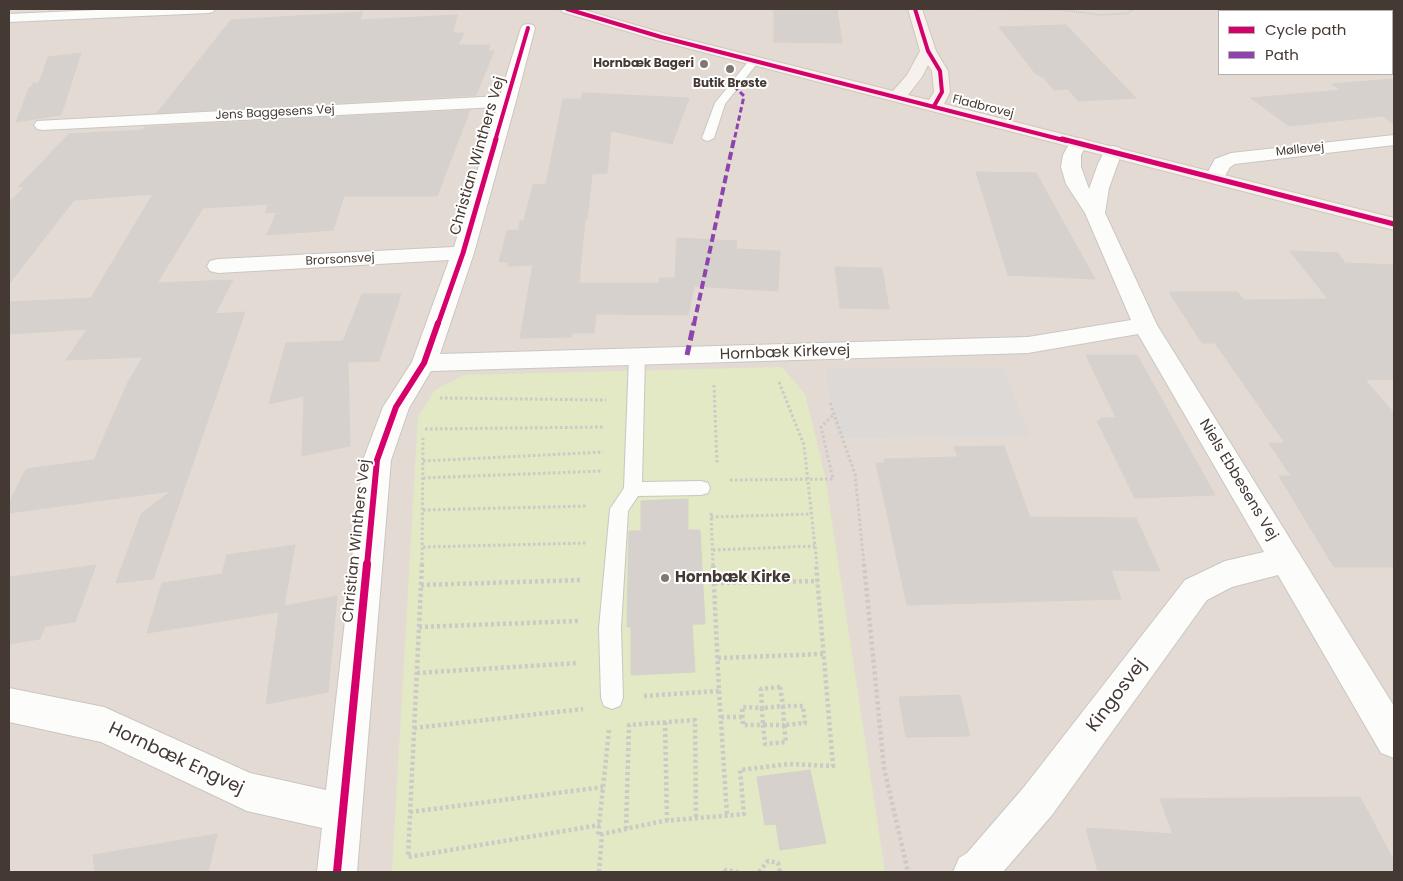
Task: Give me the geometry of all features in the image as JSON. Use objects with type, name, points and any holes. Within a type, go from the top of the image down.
[{"type":"main road","name":"Fladbrovej","points":[[567,9],[661,37],[1394,224]]},
{"type":"main road","points":[[915,9],[928,51],[940,71],[942,92],[934,106]]},
{"type":"main road","points":[[898,96],[914,76],[928,51]]},
{"type":"street","points":[[9,18],[208,9]]},
{"type":"street","name":"Christian Winthers Vej","points":[[337,872],[377,460],[396,408],[424,363],[463,253],[528,28]]},
{"type":"street","name":"Jens Baggesens Vej","points":[[43,125],[508,101]]},
{"type":"street","name":"Møllevej","points":[[1215,177],[1222,163],[1231,159],[1394,140]]},
{"type":"street","name":"Niels Ebbesens Vej","points":[[1078,142],[1071,167],[1076,184],[1095,214],[1145,325],[1394,740]]},
{"type":"street","points":[[1095,214],[1099,188],[1107,164],[1114,152]]},
{"type":"street","name":"Brorsonsvej","points":[[218,266],[463,253]]},
{"type":"street","name":"Hornbæk Kirkevej","points":[[424,363],[1028,345],[1145,325]]},
{"type":"street","name":"Kingosvej","points":[[972,872],[981,867],[1038,800],[1196,590],[1225,575],[1286,560]]},
{"type":"street","name":"Hornbæk Engvej","points":[[9,705],[104,725],[247,792],[343,813]]},
{"type":"lane","points":[[708,138],[720,103],[755,60]]},
{"type":"lane","points":[[612,702],[612,620],[616,542],[619,509],[633,480],[634,400],[637,357]]},
{"type":"lane","points":[[633,480],[709,486]]},
{"type":"path","points":[[968,9],[1063,10],[1101,15],[1129,13],[1133,9]]},
{"type":"path","points":[[714,379],[709,486],[727,815]]},
{"type":"path","points":[[612,702],[598,835],[667,821],[744,814],[740,770],[790,764],[833,766],[815,546],[804,445],[778,380]]},
{"type":"path","points":[[440,393],[435,398],[634,400]]},
{"type":"path","points":[[830,403],[855,474],[884,768],[908,872]]},
{"type":"path","points":[[709,486],[734,479],[833,479],[821,427],[834,414]]},
{"type":"path","points":[[426,420],[423,461],[421,585],[408,857],[600,825]]},
{"type":"path","points":[[425,430],[575,428],[634,425]]},
{"type":"path","points":[[423,461],[634,450]]},
{"type":"path","points":[[423,478],[633,480]]},
{"type":"path","points":[[423,510],[589,506],[619,509]]},
{"type":"path","points":[[711,517],[812,514]]},
{"type":"path","points":[[422,547],[616,542]]},
{"type":"path","points":[[713,550],[815,546]]},
{"type":"path","points":[[421,585],[614,578]]},
{"type":"path","points":[[715,584],[818,581]]},
{"type":"path","points":[[419,627],[612,620]]},
{"type":"path","points":[[718,658],[823,654]]},
{"type":"path","points":[[417,674],[611,660]]},
{"type":"path","points":[[780,687],[783,706],[786,742],[765,744],[761,689],[780,687]]},
{"type":"path","points":[[414,728],[612,702],[719,691]]},
{"type":"path","points":[[783,706],[803,706],[805,723],[744,725],[742,707],[783,706]]},
{"type":"path","points":[[721,717],[742,717]]},
{"type":"path","points":[[626,829],[629,724],[695,720],[696,818]]},
{"type":"path","points":[[666,722],[667,821]]},
{"type":"path","points":[[410,812],[603,787]]},
{"type":"path","points":[[599,872],[602,835]]},
{"type":"path","points":[[758,872],[768,861],[778,863],[780,872]]},
{"type":"path","points":[[725,872],[726,870],[738,872]]},
{"type":"shaded area","points":[[9,9],[1394,9],[1394,872],[9,872]]},
{"type":"shaded area","points":[[1003,367],[1031,437],[837,438],[825,369]]},
{"type":"green space","points":[[782,367],[805,394],[825,476],[885,872],[392,872],[418,416],[435,390],[464,375]]},
{"type":"building","points":[[774,9],[837,9],[842,43],[774,42]]},
{"type":"building","points":[[362,12],[361,20],[457,15],[453,33],[464,33],[458,45],[490,45],[488,51],[494,51],[476,95],[157,113],[231,20]]},
{"type":"building","points":[[1066,25],[1136,98],[1078,101],[1068,89],[1054,90],[1044,78],[1035,73],[999,27]]},
{"type":"building","points":[[81,53],[61,115],[16,122],[29,88],[32,87],[33,83],[39,83],[48,57]]},
{"type":"building","points":[[1394,79],[1394,124],[1382,116],[1289,126],[1251,98],[1341,90],[1332,84]]},
{"type":"building","points":[[583,93],[689,98],[672,144],[611,131],[607,173],[592,174],[587,219],[585,219],[579,283],[659,283],[659,278],[675,278],[677,238],[737,241],[736,249],[780,251],[778,291],[694,286],[688,315],[596,314],[594,333],[572,333],[571,337],[520,338],[533,265],[508,266],[508,262],[499,262],[507,231],[519,230],[520,221],[524,221],[533,185],[546,184],[563,99],[581,99]]},
{"type":"building","points":[[470,110],[437,196],[344,196],[333,230],[267,235],[277,212],[265,213],[269,204],[203,208],[157,283],[233,280],[215,314],[245,312],[153,579],[116,583],[141,514],[171,491],[9,513],[9,503],[26,469],[94,460],[127,384],[143,357],[66,360],[87,329],[9,334],[9,302],[91,298],[153,194],[74,200],[9,284],[9,203],[24,187],[18,187],[69,134],[143,130],[145,127]]},
{"type":"building","points":[[976,172],[1036,173],[1095,279],[1008,275]]},
{"type":"building","points":[[1290,251],[1338,253],[1345,263],[1394,265],[1394,379],[1365,380],[1394,413],[1394,567],[1334,567],[1279,476],[1291,476],[1269,443],[1285,443],[1215,343],[1202,343],[1169,292],[1238,292],[1243,300],[1328,299]]},
{"type":"building","points":[[835,267],[882,268],[889,309],[840,308]]},
{"type":"building","points":[[362,294],[401,294],[379,361],[348,362],[350,446],[302,456],[304,396],[269,404],[286,343],[343,341]]},
{"type":"building","points":[[1086,355],[1137,355],[1215,495],[1135,498],[1097,421],[1101,420],[1101,418],[1116,418]]},
{"type":"building","points":[[1004,446],[1030,517],[1136,518],[1160,571],[1111,570],[1121,599],[907,605],[876,463],[885,463],[884,459],[958,457],[954,447]]},
{"type":"building","name":"Hornbæk Kirke","points":[[688,499],[688,530],[700,530],[705,624],[692,624],[695,672],[631,675],[631,627],[627,627],[629,531],[641,531],[641,501]]},
{"type":"building","points":[[295,545],[284,606],[337,596],[328,692],[266,704],[279,612],[147,633],[162,583],[222,574],[227,555]]},
{"type":"building","points":[[96,565],[75,622],[45,626],[40,639],[9,644],[9,577]]},
{"type":"building","points":[[960,695],[970,736],[906,737],[899,697]]},
{"type":"building","points":[[810,770],[826,843],[780,850],[776,824],[765,825],[757,777]]},
{"type":"building","points":[[1360,797],[1394,861],[1394,872],[1098,872],[1086,828],[1173,834],[1160,799]]},
{"type":"building","points":[[217,834],[208,872],[95,872],[93,855]]},
{"type":"marked path","points":[[687,355],[744,96],[734,86]]},
{"type":"cycle path","points":[[567,9],[661,37],[1394,224]]},
{"type":"cycle path","points":[[915,9],[928,51],[940,71],[942,92],[934,106]]},
{"type":"cycle path","points":[[337,872],[377,460],[396,407],[424,363],[463,253],[528,28]]},
{"type":"place","name":"Hornbæk Bageri","points":[[704,64]]},
{"type":"place","name":"Butik Brøste","points":[[730,69]]},
{"type":"place","name":"Hornbæk Kirke","points":[[665,578]]}]
